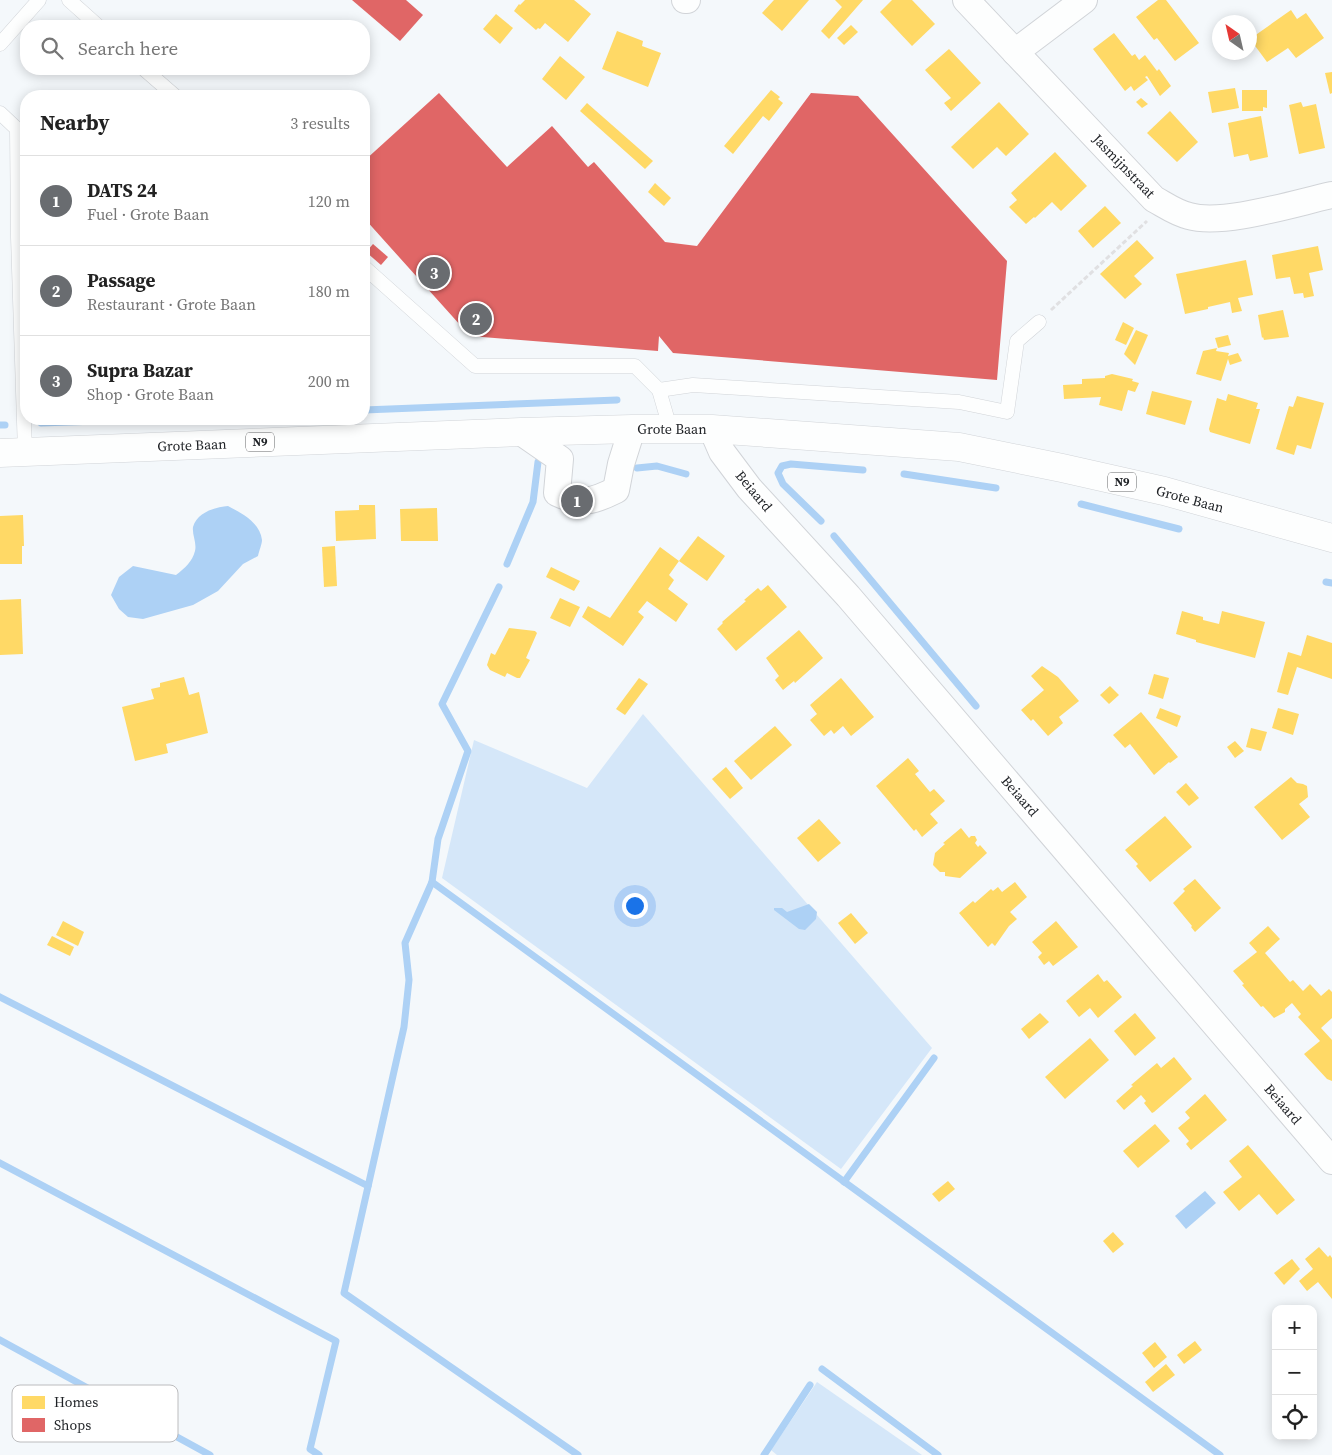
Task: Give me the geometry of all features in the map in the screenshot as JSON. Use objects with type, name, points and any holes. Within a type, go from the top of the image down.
[{"type":"main road","name":"Grote Baan","points":[[13,452],[521,432],[670,428],[712,429],[958,447],[1164,491],[1332,538]]},
{"type":"street","name":"Jasmijnstraat","points":[[966,0],[1154,199],[1172,210],[1189,216],[1209,219],[1232,217],[1332,194]]},
{"type":"street","points":[[1015,52],[1084,0]]},
{"type":"street","points":[[521,432],[560,459],[557,493],[575,501],[597,499],[616,490],[621,464],[632,429]]},
{"type":"street","name":"Beiaard","points":[[712,429],[722,452],[750,488],[848,596],[1329,1150]]},
{"type":"lane","points":[[21,20],[38,0]]},
{"type":"lane","points":[[69,0],[91,20]]},
{"type":"lane","points":[[0,44],[20,21]]},
{"type":"lane","points":[[151,75],[168,90]]},
{"type":"lane","points":[[0,113],[17,129],[18,237],[13,452]]},
{"type":"lane","points":[[370,272],[475,366],[635,366],[660,390],[670,428]]},
{"type":"lane","points":[[660,390],[693,385],[900,398],[959,402],[1007,412],[1017,341],[1039,322]]},
{"type":"path","points":[[1039,322],[1144,224],[1162,203]]},
{"type":"shaded area","points":[[643,714],[932,1048],[841,1169],[442,878],[474,740],[587,788]]},
{"type":"shaded area","points":[[817,1382],[922,1455],[777,1455],[771,1450]]},
{"type":"water","points":[[228,506],[249,519],[258,528],[262,543],[258,556],[243,564],[218,591],[193,605],[143,619],[128,617],[119,609],[111,595],[119,577],[133,566],[176,575],[188,564],[194,555],[193,527],[198,518],[208,511]]},
{"type":"water","points":[[809,904],[817,912],[816,919],[805,930],[799,929],[774,910],[774,908],[782,908],[787,912]]},
{"type":"water","points":[[1205,1191],[1216,1203],[1186,1229],[1175,1216]]},
{"type":"building: Homes","points":[[525,0],[574,0],[591,14],[568,42],[545,23],[540,29],[536,30],[514,11]]},
{"type":"building: Homes","points":[[774,0],[809,0],[782,31],[762,13]]},
{"type":"building: Homes","points":[[835,0],[863,0],[829,39],[821,31],[842,7]]},
{"type":"building: Homes","points":[[892,0],[912,0],[935,24],[912,46],[880,12]]},
{"type":"building: Homes","points":[[1158,0],[1166,0],[1199,43],[1175,61],[1157,38],[1154,40],[1136,17]]},
{"type":"building: Homes","points":[[1291,10],[1297,19],[1306,13],[1324,38],[1296,58],[1288,48],[1267,62],[1257,48],[1257,34]]},
{"type":"building: Homes","points":[[496,14],[513,28],[500,44],[483,29]]},
{"type":"building: Homes","points":[[851,25],[858,32],[844,45],[837,38]]},
{"type":"building: Homes","points":[[617,31],[643,41],[642,46],[661,53],[648,87],[602,69]]},
{"type":"building: Homes","points":[[1114,33],[1132,56],[1135,54],[1139,60],[1145,55],[1157,71],[1159,69],[1171,86],[1160,96],[1147,76],[1145,77],[1148,80],[1134,91],[1131,86],[1125,91],[1093,49]]},
{"type":"building: Homes","points":[[949,49],[981,83],[951,111],[944,103],[951,98],[925,70]]},
{"type":"building: Homes","points":[[560,56],[585,77],[566,100],[542,79]]},
{"type":"building: Homes","points":[[1332,72],[1332,93],[1330,94],[1325,73]]},
{"type":"building: Homes","points":[[1235,88],[1239,108],[1212,113],[1208,92]]},
{"type":"building: Homes","points":[[771,90],[780,97],[778,99],[783,103],[769,121],[763,116],[733,154],[724,146]]},
{"type":"building: Homes","points":[[1242,90],[1267,90],[1267,108],[1263,107],[1263,111],[1242,111]]},
{"type":"building: Homes","points":[[1141,98],[1148,104],[1142,108],[1136,102]]},
{"type":"building: Homes","points":[[999,102],[1029,134],[1006,156],[997,147],[973,169],[951,147]]},
{"type":"building: Homes","points":[[1301,102],[1303,107],[1316,104],[1325,148],[1299,154],[1289,105]]},
{"type":"building: Homes","points":[[587,103],[653,161],[645,169],[580,111]]},
{"type":"building: Homes","points":[[1170,111],[1198,142],[1177,162],[1147,133]]},
{"type":"building: Homes","points":[[1261,116],[1268,157],[1250,161],[1248,154],[1234,157],[1228,123]]},
{"type":"building: Homes","points":[[1055,152],[1087,186],[1061,211],[1052,202],[1026,224],[1009,207],[1017,200],[1011,193]]},
{"type":"building: Homes","points":[[655,183],[671,198],[664,206],[648,192]]},
{"type":"building: Homes","points":[[1105,206],[1121,223],[1093,248],[1078,231]]},
{"type":"building: Homes","points":[[1137,240],[1154,258],[1134,276],[1142,284],[1125,299],[1100,274]]},
{"type":"building: Homes","points":[[1318,246],[1323,270],[1309,273],[1314,296],[1304,298],[1303,293],[1294,294],[1290,277],[1276,279],[1272,255]]},
{"type":"building: Homes","points":[[1246,260],[1253,295],[1238,298],[1242,311],[1232,313],[1230,302],[1185,314],[1176,274]]},
{"type":"building: Homes","points":[[1283,310],[1289,337],[1264,340],[1258,315]]},
{"type":"building: Homes","points":[[1123,322],[1134,328],[1126,345],[1115,340]]},
{"type":"building: Homes","points":[[1136,330],[1148,335],[1135,365],[1124,354]]},
{"type":"building: Homes","points":[[1228,335],[1231,345],[1218,348],[1215,338]]},
{"type":"building: Homes","points":[[1217,348],[1216,351],[1229,353],[1228,356],[1238,353],[1242,361],[1230,365],[1228,359],[1221,381],[1196,374],[1203,351]]},
{"type":"building: Homes","points":[[1112,374],[1133,379],[1132,381],[1139,383],[1135,392],[1128,390],[1122,411],[1099,405],[1101,397],[1064,399],[1063,385],[1082,384],[1082,379],[1105,378],[1105,376]]},
{"type":"building: Homes","points":[[1152,391],[1192,401],[1185,425],[1146,414]]},
{"type":"building: Homes","points":[[1228,394],[1258,403],[1256,409],[1260,409],[1250,444],[1210,432],[1209,429],[1217,398],[1226,401]]},
{"type":"building: Homes","points":[[1297,396],[1324,403],[1311,449],[1297,445],[1294,455],[1276,449],[1289,406],[1293,407]]},
{"type":"building: Homes","points":[[359,505],[375,505],[376,539],[336,541],[335,511],[359,510]]},
{"type":"building: Homes","points":[[437,508],[438,541],[401,541],[400,509]]},
{"type":"building: Homes","points":[[23,515],[24,546],[22,546],[22,564],[0,564],[0,516]]},
{"type":"building: Homes","points":[[698,536],[725,556],[707,581],[679,561]]},
{"type":"building: Homes","points":[[335,546],[337,586],[324,587],[322,547]]},
{"type":"building: Homes","points":[[660,547],[679,561],[669,575],[674,580],[668,589],[688,604],[676,622],[647,601],[638,612],[644,617],[623,646],[582,617],[588,606],[610,618]]},
{"type":"building: Homes","points":[[551,567],[580,581],[574,591],[546,577]]},
{"type":"building: Homes","points":[[768,585],[787,607],[736,651],[717,629],[722,622],[746,601],[744,600],[758,588],[761,591]]},
{"type":"building: Homes","points":[[560,598],[580,607],[570,627],[550,618]]},
{"type":"building: Homes","points":[[21,599],[23,654],[0,655],[0,600]]},
{"type":"building: Homes","points":[[1182,611],[1203,617],[1203,620],[1219,624],[1222,611],[1265,622],[1255,658],[1196,642],[1196,640],[1176,634]]},
{"type":"building: Homes","points":[[509,628],[535,631],[537,633],[526,658],[530,660],[520,678],[507,673],[505,677],[490,670],[487,665],[491,653],[495,655]]},
{"type":"building: Homes","points":[[799,630],[823,658],[795,683],[794,681],[783,690],[775,680],[779,676],[766,658]]},
{"type":"building: Homes","points":[[1307,635],[1332,643],[1332,679],[1297,667],[1288,695],[1277,692],[1288,652],[1301,656]]},
{"type":"building: Homes","points":[[1042,666],[1058,677],[1079,701],[1059,717],[1063,723],[1048,736],[1033,719],[1031,721],[1021,710],[1044,690],[1031,676]]},
{"type":"building: Homes","points":[[1154,674],[1169,678],[1163,699],[1148,694]]},
{"type":"building: Homes","points":[[184,677],[189,695],[199,692],[208,733],[166,744],[168,753],[135,761],[122,707],[154,699],[151,689],[160,687],[160,683]]},
{"type":"building: Homes","points":[[639,678],[648,684],[625,715],[616,709]]},
{"type":"building: Homes","points":[[841,678],[874,717],[851,736],[843,726],[834,734],[831,730],[824,736],[810,720],[817,714],[810,705]]},
{"type":"building: Homes","points":[[1110,686],[1119,695],[1109,704],[1100,695]]},
{"type":"building: Homes","points":[[1160,708],[1181,716],[1177,727],[1156,718]]},
{"type":"building: Homes","points":[[1278,708],[1299,714],[1293,735],[1272,728]]},
{"type":"building: Homes","points":[[1141,712],[1178,757],[1154,775],[1130,744],[1125,748],[1113,735]]},
{"type":"building: Homes","points":[[775,726],[792,745],[751,780],[734,761]]},
{"type":"building: Homes","points":[[1251,728],[1267,732],[1261,751],[1246,747]]},
{"type":"building: Homes","points":[[1235,741],[1244,751],[1235,758],[1227,747]]},
{"type":"building: Homes","points":[[908,758],[919,771],[915,774],[930,792],[934,789],[945,801],[930,814],[938,823],[922,837],[916,829],[914,831],[876,786]]},
{"type":"building: Homes","points":[[726,767],[743,788],[730,799],[712,779]]},
{"type":"building: Homes","points":[[1291,777],[1297,783],[1307,786],[1308,797],[1299,804],[1310,817],[1282,840],[1254,807]]},
{"type":"building: Homes","points":[[1186,783],[1199,798],[1189,806],[1176,792]]},
{"type":"building: Homes","points":[[1165,816],[1192,847],[1150,882],[1136,866],[1138,864],[1125,850]]},
{"type":"building: Homes","points":[[819,819],[841,843],[818,862],[797,838]]},
{"type":"building: Homes","points":[[961,828],[969,838],[975,836],[977,840],[975,843],[978,847],[980,845],[987,853],[960,878],[945,876],[945,872],[940,872],[933,865],[935,853],[945,844],[943,843]]},
{"type":"building: Homes","points":[[1195,879],[1221,908],[1195,932],[1173,903],[1185,891],[1183,889]]},
{"type":"building: Homes","points":[[1015,882],[1027,897],[1010,912],[1017,919],[1009,926],[995,946],[992,943],[988,947],[959,913],[973,901],[975,903],[991,889],[993,891],[998,887],[1002,892]]},
{"type":"building: Homes","points":[[851,913],[868,933],[855,944],[838,923]]},
{"type":"building: Homes","points":[[63,921],[84,932],[78,946],[56,935]]},
{"type":"building: Homes","points":[[1056,921],[1078,947],[1053,966],[1049,961],[1044,965],[1038,957],[1042,953],[1032,942]]},
{"type":"building: Homes","points":[[1268,926],[1280,939],[1265,953],[1290,982],[1293,980],[1303,991],[1310,984],[1321,996],[1329,989],[1332,992],[1332,1018],[1321,1028],[1332,1040],[1332,1081],[1327,1079],[1304,1054],[1320,1041],[1298,1017],[1301,1014],[1292,1003],[1285,1009],[1285,1012],[1274,1018],[1263,1006],[1261,1007],[1233,971],[1257,952],[1249,943]]},
{"type":"building: Homes","points":[[52,936],[74,947],[70,956],[47,945]]},
{"type":"building: Homes","points":[[1098,974],[1104,982],[1107,980],[1122,997],[1098,1018],[1090,1008],[1079,1017],[1066,1001]]},
{"type":"building: Homes","points":[[1040,1013],[1049,1022],[1029,1039],[1021,1029]]},
{"type":"building: Homes","points":[[1135,1013],[1156,1038],[1135,1056],[1114,1031]]},
{"type":"building: Homes","points":[[1090,1038],[1109,1060],[1065,1099],[1045,1077]]},
{"type":"building: Homes","points":[[1174,1057],[1192,1079],[1152,1113],[1144,1103],[1146,1101],[1141,1095],[1124,1110],[1116,1101],[1133,1086],[1131,1085],[1157,1063],[1161,1068]]},
{"type":"building: Homes","points":[[1205,1094],[1227,1120],[1191,1150],[1186,1144],[1189,1141],[1178,1128],[1190,1118],[1185,1112]]},
{"type":"building: Homes","points":[[1155,1124],[1170,1141],[1138,1168],[1123,1151]]},
{"type":"building: Homes","points":[[1248,1145],[1295,1200],[1277,1215],[1259,1194],[1239,1211],[1223,1192],[1242,1177],[1229,1161]]},
{"type":"building: Homes","points":[[948,1181],[955,1189],[939,1202],[932,1194]]},
{"type":"building: Homes","points":[[1113,1232],[1124,1244],[1113,1253],[1103,1241]]},
{"type":"building: Homes","points":[[1319,1247],[1328,1257],[1330,1255],[1332,1258],[1332,1299],[1318,1282],[1307,1291],[1299,1281],[1313,1269],[1305,1259]]},
{"type":"building: Homes","points":[[1292,1259],[1300,1269],[1284,1285],[1274,1273]]},
{"type":"building: Homes","points":[[1195,1341],[1202,1350],[1184,1364],[1177,1355]]},
{"type":"building: Homes","points":[[1155,1342],[1167,1357],[1154,1368],[1142,1353]]},
{"type":"building: Homes","points":[[1166,1364],[1175,1375],[1153,1392],[1145,1382]]},
{"type":"building: Shops","points":[[352,0],[406,0],[423,15],[400,41]]},
{"type":"building: Shops","points":[[439,93],[507,167],[552,126],[588,167],[594,162],[665,242],[697,246],[811,93],[858,96],[1007,261],[997,380],[673,353],[659,336],[658,351],[470,336],[370,225],[370,156]]},
{"type":"building: Shops","points":[[373,244],[388,257],[381,265],[370,255],[370,247]]},
{"type":"waterway","points":[[370,410],[617,400]]},
{"type":"waterway","points":[[0,425],[5,425]]},
{"type":"waterway","points":[[507,564],[533,502],[538,462]]},
{"type":"waterway","points":[[821,521],[783,484],[778,473],[782,466],[791,464],[863,470]]},
{"type":"waterway","points":[[637,468],[657,466],[686,474]]},
{"type":"waterway","points":[[904,474],[996,488]]},
{"type":"waterway","points":[[1081,504],[1179,529]]},
{"type":"waterway","points":[[834,536],[976,706]]},
{"type":"waterway","points":[[1326,582],[1332,583]]},
{"type":"waterway","points":[[499,587],[442,704],[468,751],[438,839],[432,882],[405,943],[409,980],[404,1027],[344,1293],[578,1455]]},
{"type":"waterway","points":[[432,882],[1220,1455]]},
{"type":"waterway","points":[[0,997],[368,1186]]},
{"type":"waterway","points":[[844,1182],[934,1058]]},
{"type":"waterway","points":[[0,1163],[336,1341],[310,1449],[319,1455]]},
{"type":"waterway","points":[[0,1340],[82,1385]]},
{"type":"waterway","points":[[822,1369],[938,1455]]},
{"type":"waterway","points":[[764,1455],[810,1385]]},
{"type":"waterway","points":[[178,1437],[210,1455]]},
{"type":"place","name":"Supra Bazar","points":[[434,273]]},
{"type":"place","name":"Passage","points":[[476,319]]},
{"type":"place","name":"DATS 24","points":[[577,501]]}]
